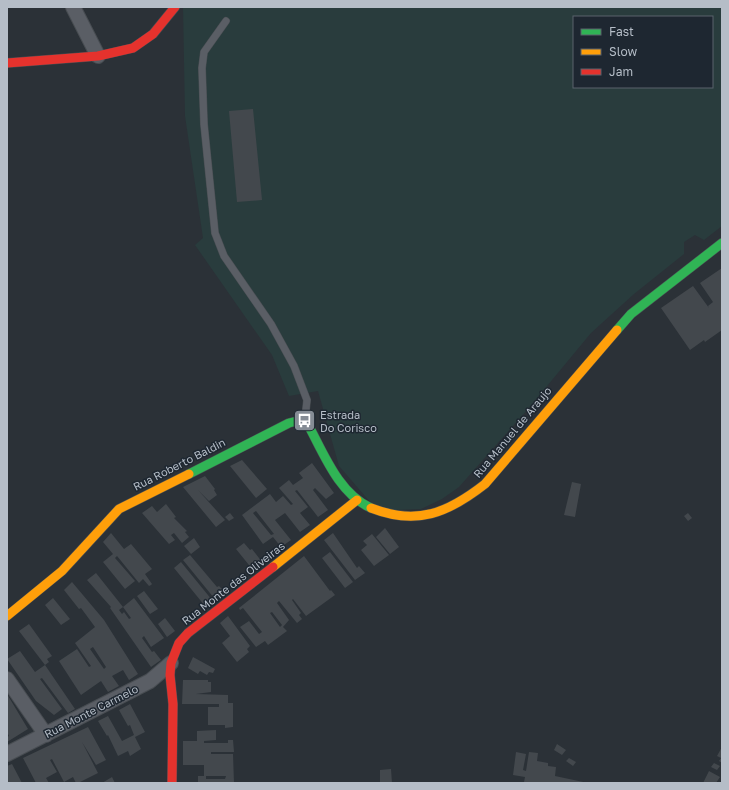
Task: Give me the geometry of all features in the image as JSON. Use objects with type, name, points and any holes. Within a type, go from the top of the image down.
[{"type":"street","points":[[73,7],[98,56]]},
{"type":"street","points":[[7,64],[21,61],[98,56],[133,48],[153,34],[175,7]]},
{"type":"street","name":"Rua Manuel de Araujo","points":[[357,500],[384,514],[402,517],[443,512],[466,499],[485,484],[604,343],[631,314],[722,243]]},
{"type":"street","points":[[305,419],[339,476],[357,500]]},
{"type":"street","name":"Rua Roberto Baldin","points":[[7,616],[54,579],[69,564],[107,519],[119,509],[254,439],[289,423],[305,419]]},
{"type":"street","name":"Rua Monte das Oliveiras","points":[[172,783],[173,704],[170,676],[171,663],[179,643],[188,633],[237,596],[357,500]]},
{"type":"street","name":"Rua Monte Carmelo","points":[[7,754],[150,681],[171,663]]},
{"type":"street","points":[[7,679],[46,735]]},
{"type":"lane","points":[[226,21],[204,52],[202,68],[204,124],[215,233],[224,256],[271,324],[294,366],[307,400],[305,419]]},
{"type":"shaded area","points":[[183,7],[722,7],[722,226],[704,240],[695,235],[684,242],[684,254],[634,294],[591,333],[528,409],[459,487],[442,499],[421,509],[394,510],[371,503],[339,466],[318,391],[289,396],[272,355],[195,245],[203,238],[185,116]]},
{"type":"building","points":[[253,109],[262,200],[237,202],[229,111]]},
{"type":"building","points":[[722,268],[722,330],[690,350],[661,308],[693,286],[709,308],[708,306],[713,302],[700,283]]},
{"type":"building","points":[[242,460],[267,489],[256,498],[230,466]]},
{"type":"building","points":[[312,463],[334,493],[326,499],[315,488],[313,490],[328,510],[318,517],[297,490],[295,491],[308,507],[300,513],[310,525],[300,532],[285,513],[275,520],[291,540],[281,547],[273,537],[263,544],[242,515],[270,494],[276,502],[283,496],[291,505],[293,504],[279,488],[289,480],[293,485],[303,478],[299,473]],"holes":[[[256,511],[274,534],[271,535],[253,513]]]},
{"type":"building","points":[[205,476],[215,489],[214,490],[217,495],[209,501],[198,490],[225,520],[216,527],[183,487]]},
{"type":"building","points":[[572,482],[581,484],[575,517],[564,515]]},
{"type":"building","points":[[166,504],[176,517],[174,518],[187,531],[185,532],[189,537],[182,543],[174,533],[171,535],[175,540],[169,544],[142,513],[152,506],[157,512]]},
{"type":"building","points":[[230,513],[234,518],[229,521],[225,517]]},
{"type":"building","points":[[688,513],[692,518],[688,521],[684,516]]},
{"type":"building","points":[[385,528],[399,547],[390,554],[376,537]]},
{"type":"building","points":[[111,533],[124,549],[131,544],[152,569],[145,574],[152,584],[151,585],[149,586],[143,579],[139,583],[117,556],[115,558],[135,581],[125,589],[103,562],[113,554],[103,542]]},
{"type":"building","points":[[333,533],[357,568],[359,566],[365,573],[355,580],[324,540]]},
{"type":"building","points":[[372,534],[389,555],[374,566],[361,550],[367,545],[363,541]]},
{"type":"building","points":[[194,538],[200,547],[191,554],[184,546]]},
{"type":"building","points":[[244,543],[250,550],[252,549],[262,562],[253,570],[236,549]]},
{"type":"building","points":[[330,552],[353,582],[345,588],[322,558]]},
{"type":"building","points":[[190,555],[217,587],[219,586],[224,591],[214,598],[183,560]]},
{"type":"building","points":[[304,556],[330,591],[331,590],[335,595],[306,616],[293,599],[292,600],[301,613],[299,615],[302,619],[297,623],[279,601],[277,603],[289,620],[283,627],[287,631],[268,645],[265,641],[256,647],[240,627],[249,621],[259,634],[262,632],[243,608],[240,610],[239,608]],"holes":[[[272,612],[282,625],[280,627],[270,613]]]},
{"type":"building","points":[[181,562],[212,600],[205,606],[174,568]]},
{"type":"building","points":[[96,573],[123,607],[134,598],[164,638],[151,647],[144,636],[142,638],[152,652],[154,651],[161,660],[151,667],[110,608],[111,607],[87,580]],"holes":[[[123,607],[131,618],[129,619],[124,612],[122,614],[119,610]]]},
{"type":"building","points":[[72,582],[104,620],[138,674],[129,680],[123,670],[112,676],[119,686],[108,692],[101,681],[81,695],[59,661],[77,649],[89,667],[91,666],[75,643],[95,627],[81,608],[79,609],[64,590]],"holes":[[[93,647],[106,667],[104,669],[90,649]]]},
{"type":"building","points":[[144,591],[158,609],[150,614],[137,596]]},
{"type":"building","points":[[53,598],[70,619],[61,625],[45,605]]},
{"type":"building","points":[[228,616],[250,646],[247,649],[249,652],[237,662],[222,643],[230,636],[220,623]]},
{"type":"building","points":[[165,618],[175,631],[167,637],[158,624]]},
{"type":"building","points":[[29,624],[52,656],[47,659],[49,662],[45,665],[19,631]]},
{"type":"building","points":[[20,651],[35,672],[45,665],[75,709],[68,713],[42,678],[40,679],[62,709],[54,715],[36,701],[7,659]]},
{"type":"building","points":[[193,657],[215,669],[213,673],[209,672],[207,675],[200,671],[198,674],[188,668]]},
{"type":"building","points":[[183,680],[208,680],[208,682],[211,682],[211,692],[196,694],[228,695],[228,703],[233,703],[233,727],[225,728],[225,725],[208,725],[208,707],[219,707],[219,704],[182,704]]},
{"type":"building","points":[[7,694],[28,729],[7,742],[7,737],[9,736],[7,732]]},
{"type":"building","points":[[130,704],[145,732],[135,737],[141,749],[130,756],[128,751],[118,756],[108,735],[107,736],[98,721],[108,716],[122,741],[134,735],[130,725],[128,726],[119,710]]},
{"type":"building","points":[[88,727],[106,760],[96,765],[82,742],[98,773],[78,783],[76,783],[73,777],[64,782],[52,759],[50,760],[57,772],[46,778],[49,783],[36,783],[23,758]]},
{"type":"building","points":[[216,730],[216,740],[204,741],[204,743],[228,743],[228,740],[233,740],[234,752],[211,752],[211,754],[233,754],[234,783],[198,783],[198,776],[204,776],[204,765],[183,765],[183,741],[197,741],[197,731]],"holes":[[[206,776],[226,776],[225,779],[206,779]]]},
{"type":"building","points":[[557,744],[566,750],[562,755],[554,750]]},
{"type":"building","points":[[722,747],[722,763],[719,761],[721,758],[717,756]]},
{"type":"building","points":[[516,752],[526,754],[523,770],[526,771],[529,752],[538,753],[537,761],[548,763],[548,766],[556,767],[555,776],[588,783],[524,782],[525,777],[513,775]]},
{"type":"building","points":[[569,758],[576,762],[573,766],[566,761]]},
{"type":"building","points":[[714,763],[720,766],[717,770],[711,767]]},
{"type":"building","points":[[12,764],[22,783],[7,783],[7,766]]},
{"type":"building","points":[[391,769],[392,783],[380,783],[380,770]]},
{"type":"building","points":[[709,771],[720,777],[716,783],[703,783]]},
{"type":"building","points":[[112,777],[115,783],[102,783]]},
{"type":"traffic: fast","points":[[617,330],[631,314],[722,243]]},
{"type":"traffic: fast","points":[[189,474],[289,423],[305,419],[324,456],[340,481],[359,501],[371,508]]},
{"type":"traffic: slow","points":[[371,508],[403,516],[431,514],[458,503],[485,484],[617,330]]},
{"type":"traffic: slow","points":[[7,616],[62,571],[119,509],[189,474]]},
{"type":"traffic: slow","points":[[273,567],[357,500]]},
{"type":"traffic: jam","points":[[7,63],[98,56],[133,48],[153,34],[175,7]]},
{"type":"traffic: jam","points":[[172,783],[173,704],[170,675],[171,663],[179,643],[188,633],[273,567]]},
{"type":"place","name":"Estrada Do Corisco","points":[[304,420]]}]
